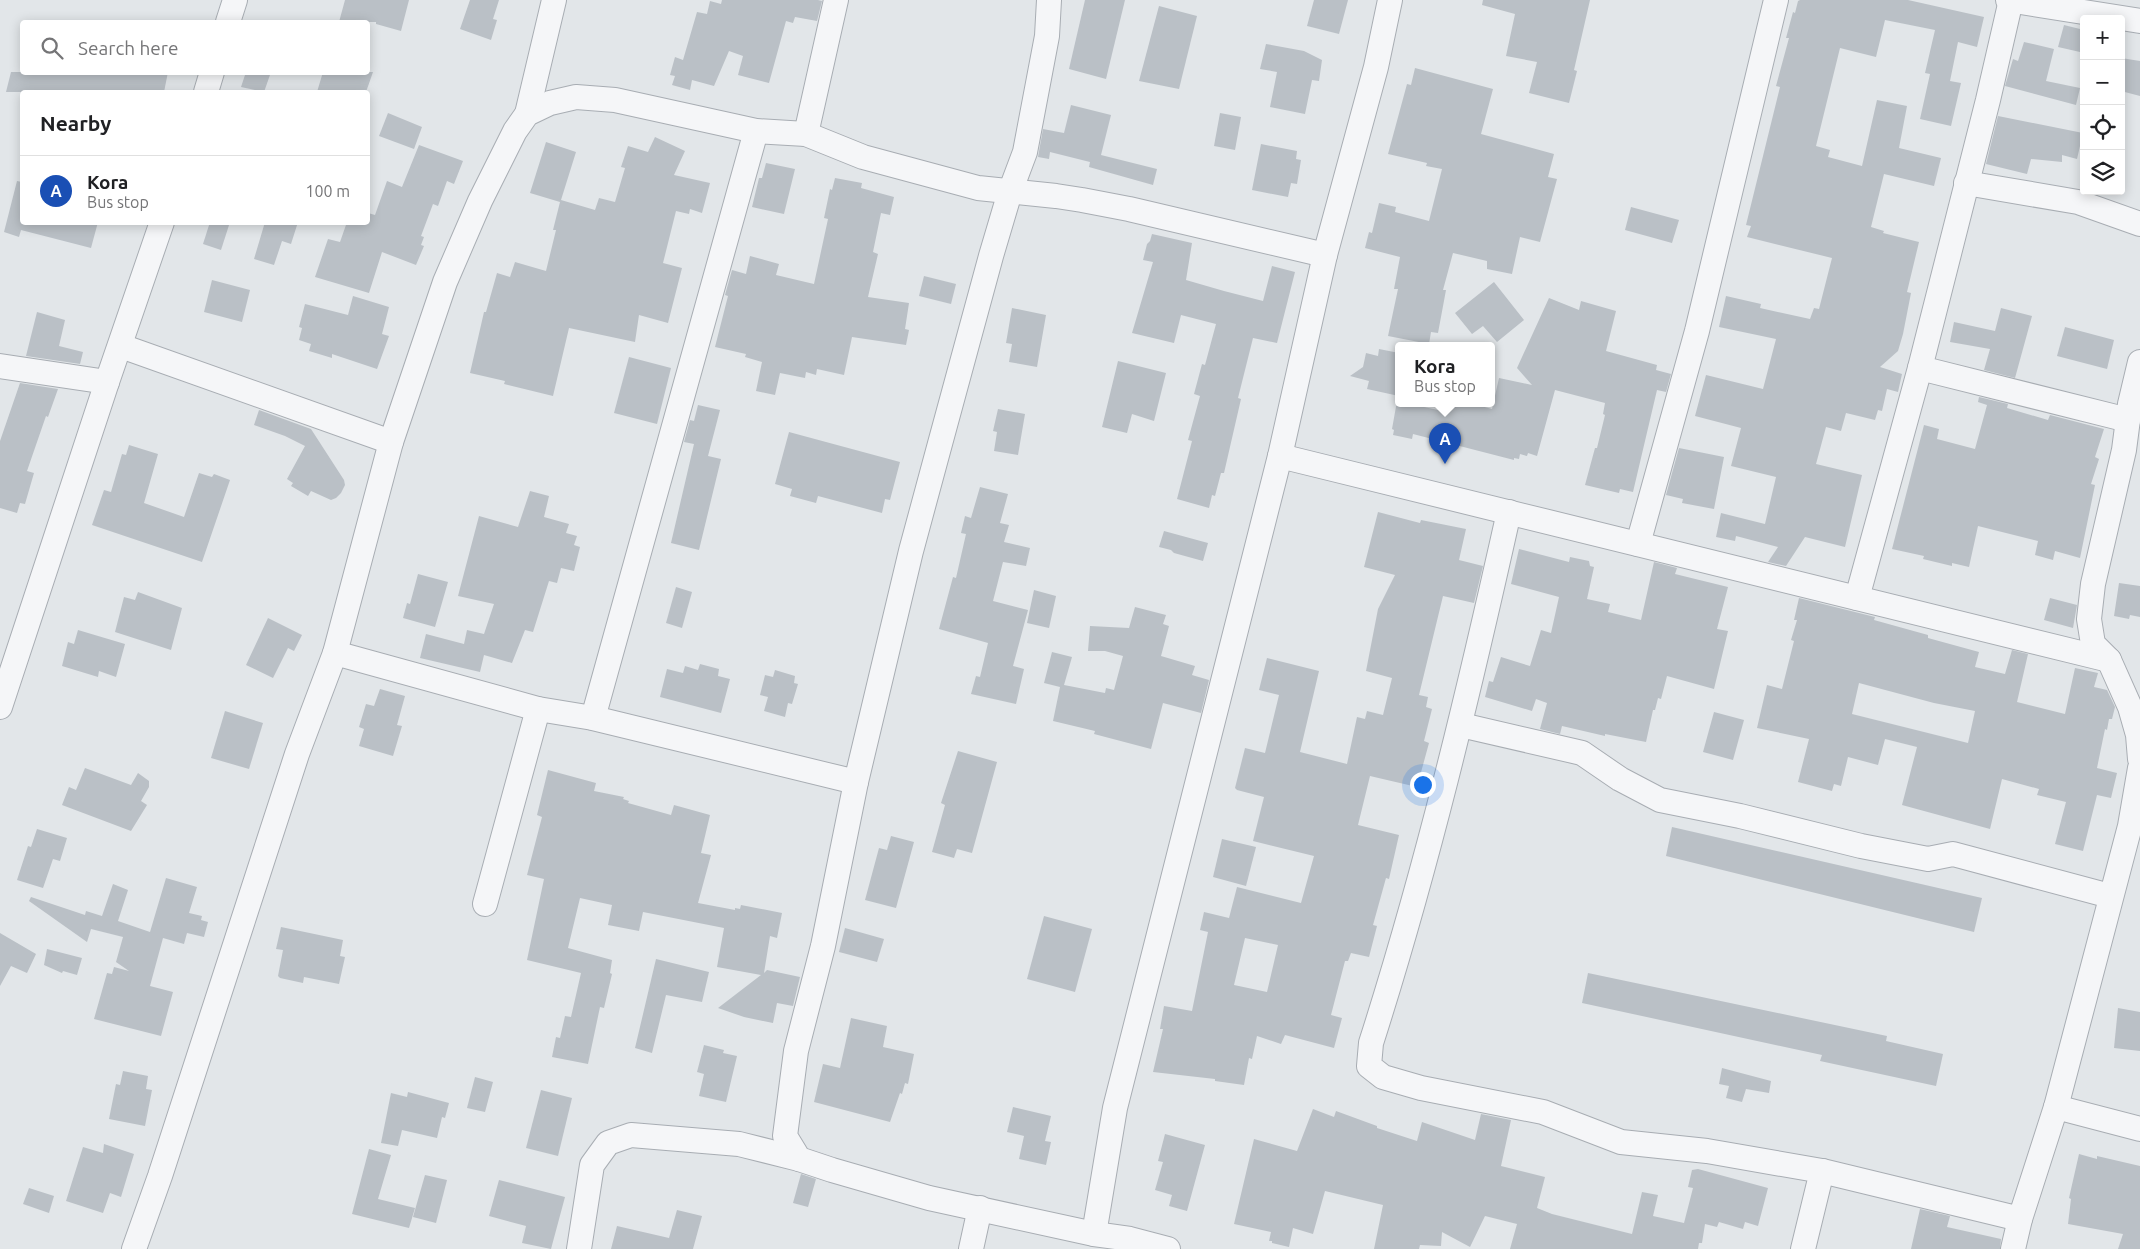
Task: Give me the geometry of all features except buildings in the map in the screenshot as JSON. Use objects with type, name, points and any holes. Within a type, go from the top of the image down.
[{"type":"street","points":[[229,20],[235,0]]},
{"type":"street","points":[[134,1249],[164,1167],[297,754],[336,653],[391,442],[445,282],[480,201],[515,132],[527,114],[554,0]]},
{"type":"street","points":[[806,134],[836,0]]},
{"type":"street","points":[[799,1159],[785,1136],[786,1115],[796,1051],[823,946],[856,782],[911,551],[1010,192],[1025,152],[1046,36],[1049,0]]},
{"type":"street","points":[[1094,1234],[1115,1108],[1280,456],[1325,255],[1376,67],[1390,0]]},
{"type":"street","points":[[1638,544],[1697,331],[1776,0]]},
{"type":"street","points":[[1857,598],[1920,368],[1988,100],[2009,0],[2140,21]]},
{"type":"street","points":[[207,90],[211,75]]},
{"type":"street","points":[[527,114],[550,103],[576,97],[616,100],[756,131],[806,134],[863,158],[978,188],[1056,196],[1120,207],[1325,255]]},
{"type":"street","points":[[593,718],[756,131]]},
{"type":"street","points":[[1966,183],[2078,202],[2140,224]]},
{"type":"street","points":[[0,707],[161,225]]},
{"type":"street","points":[[121,346],[391,442]]},
{"type":"street","points":[[2140,362],[2128,420],[2132,452],[2093,584],[2089,619],[2093,644],[2109,660],[2136,726],[2140,759]]},
{"type":"street","points":[[0,366],[107,382]]},
{"type":"street","points":[[1920,368],[2128,420]]},
{"type":"street","points":[[1280,456],[2109,660]]},
{"type":"street","points":[[1509,512],[1461,725],[1414,904],[1371,1043],[1369,1066],[1383,1077],[1421,1088],[1543,1112],[1621,1142],[1707,1151],[1822,1171],[2020,1219]]},
{"type":"street","points":[[336,653],[538,709],[593,718],[856,782]]},
{"type":"street","points":[[485,904],[538,709]]},
{"type":"street","points":[[1461,725],[1582,754],[1620,779],[1660,800],[1740,816],[1861,846],[1928,859],[1954,854],[2110,896]]},
{"type":"street","points":[[2013,1249],[2020,1219],[2056,1107],[2110,896],[2130,826],[2140,768]]},
{"type":"street","points":[[2056,1107],[2140,1129]]},
{"type":"street","points":[[579,1249],[592,1165],[608,1143],[631,1135],[739,1144],[799,1159],[879,1185],[929,1198],[1094,1234],[1130,1239],[1168,1249]]},
{"type":"street","points":[[1802,1249],[1822,1171]]},
{"type":"street","points":[[971,1249],[980,1208]]},
{"type":"place","name":"Kora","points":[[1445,464]]}]
